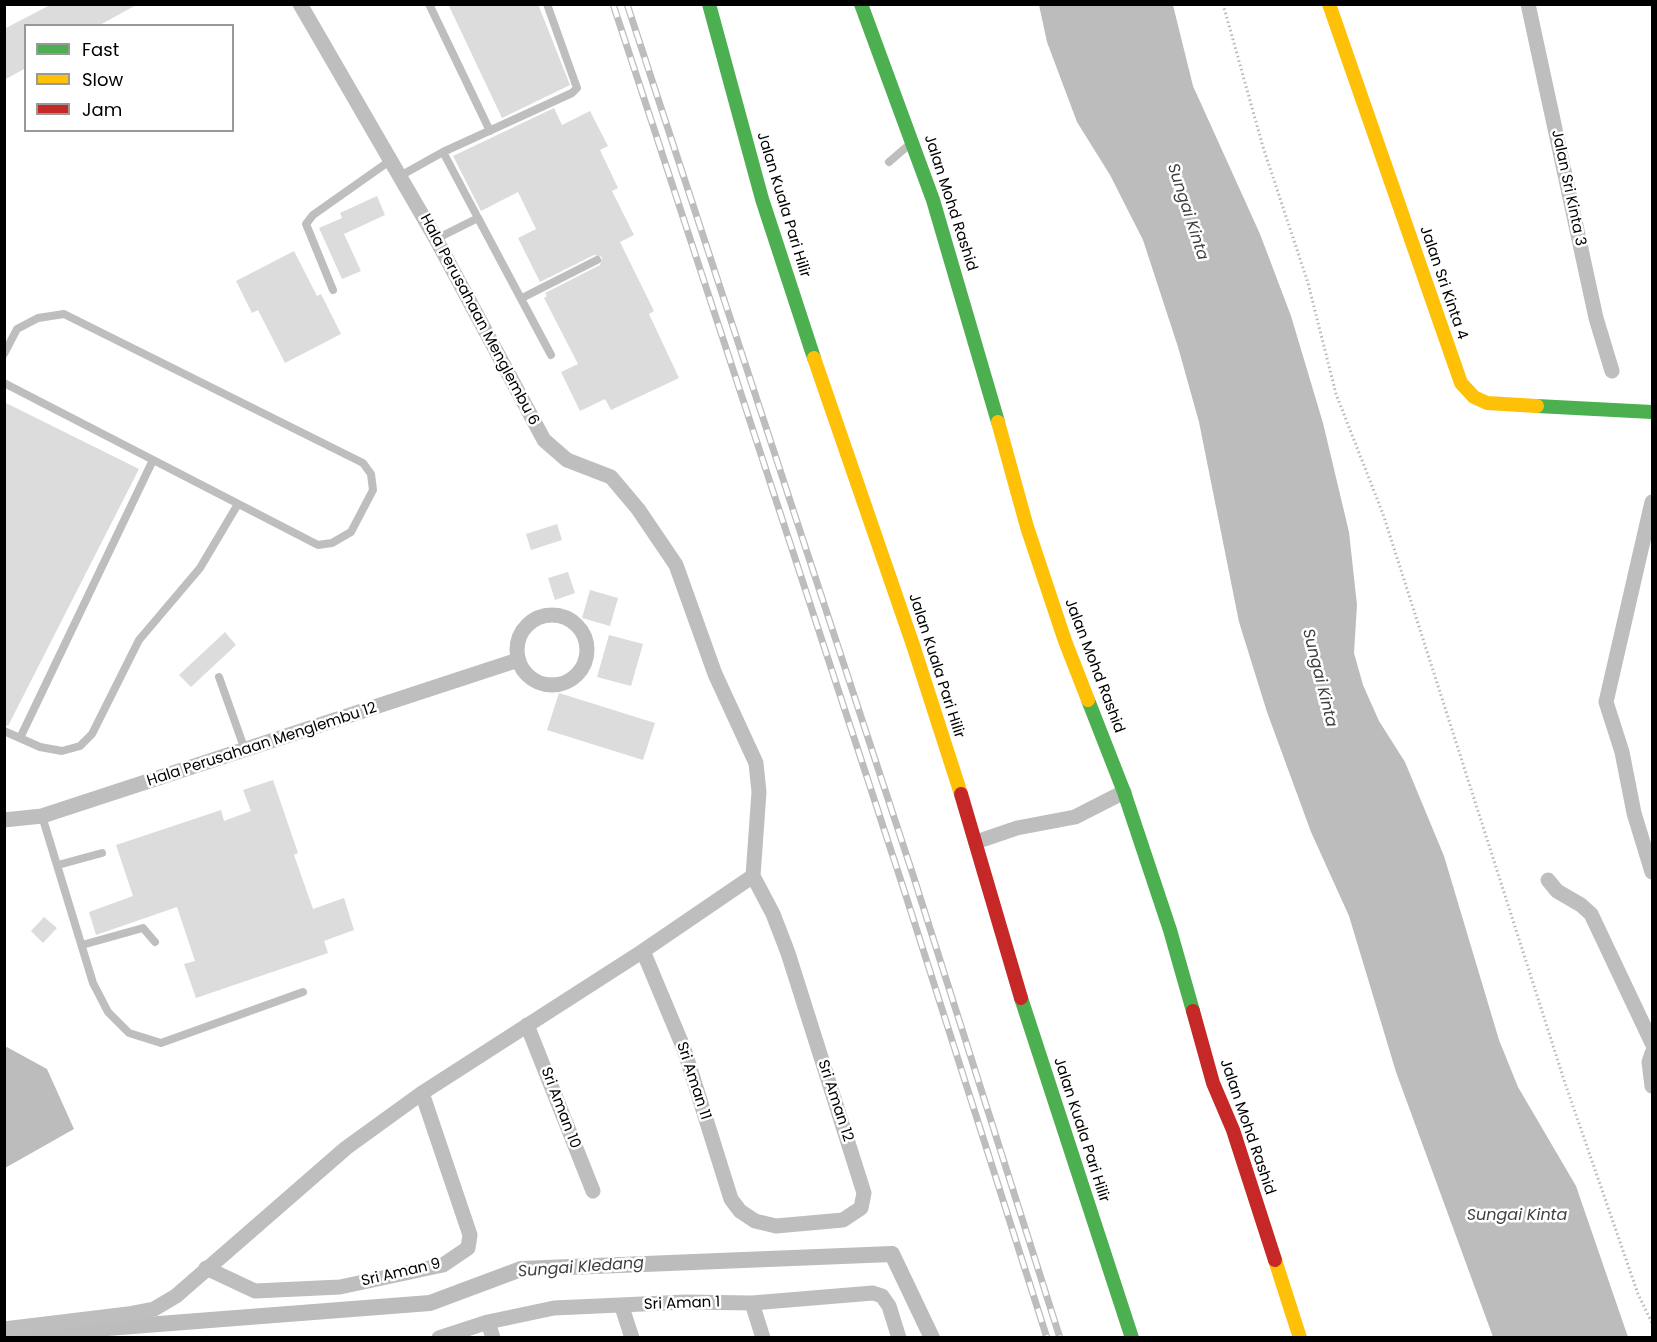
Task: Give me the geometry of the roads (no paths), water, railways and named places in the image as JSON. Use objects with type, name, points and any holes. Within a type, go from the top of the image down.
[{"type":"street","name":"Hala Perusahaan Menglembu 6","points":[[300,4],[436,239],[544,440],[567,460],[611,477],[638,509],[676,566],[715,674],[756,763],[759,792],[753,876]]},
{"type":"street","name":"Jalan Kuala Pari Hilir","points":[[709,4],[762,199],[804,331],[913,645],[976,842],[1027,1016],[1132,1338]]},
{"type":"street","name":"Jalan Mohd Rashid","points":[[861,4],[913,141],[970,320],[1027,527],[1065,641],[1124,792],[1170,930],[1213,1083],[1233,1130],[1300,1338]]},
{"type":"street","name":"Jalan Sri Kinta 4","points":[[1329,4],[1461,383],[1474,397],[1486,403],[1614,408],[1653,412]]},
{"type":"street","name":"Jalan Sri Kinta 3","points":[[1528,4],[1596,318],[1612,371]]},
{"type":"street","points":[[1652,872],[1634,813],[1622,752],[1606,702],[1653,502]]},
{"type":"street","points":[[542,615],[561,615],[577,624],[586,639],[587,658],[578,674],[562,684],[543,684],[527,675],[518,660],[517,641],[526,625],[542,615]]},
{"type":"street","name":"Hala Perusahaan Menglembu 12","points":[[4,820],[42,816],[518,660]]},
{"type":"street","points":[[976,842],[1017,828],[1074,817],[1124,792]]},
{"type":"street","points":[[4,1329],[154,1309],[176,1296],[346,1148],[422,1093],[643,951],[753,876]]},
{"type":"street","name":"Sri Aman 12","points":[[740,1211],[755,1221],[776,1226],[843,1220],[861,1208],[864,1193],[788,953],[773,914],[753,876]]},
{"type":"street","points":[[1548,880],[1557,891],[1581,905],[1591,914],[1653,1043]]},
{"type":"street","name":"Sri Aman 11","points":[[643,951],[684,1049],[731,1198],[740,1211]]},
{"type":"street","name":"Sri Aman 10","points":[[527,1025],[593,1191]]},
{"type":"street","points":[[1653,1053],[1649,1062],[1653,1086]]},
{"type":"street","name":"Sri Aman 9","points":[[206,1268],[255,1291],[340,1287],[443,1265],[468,1248],[470,1235],[422,1093]]},
{"type":"street","name":"Sri Aman 1","points":[[439,1338],[488,1322],[554,1308],[622,1307],[686,1302],[752,1303],[873,1293],[882,1296],[889,1306],[899,1338]]},
{"type":"street","points":[[752,1303],[763,1338]]},
{"type":"street","points":[[622,1307],[632,1338]]},
{"type":"street","points":[[488,1322],[493,1338]]},
{"type":"lane","points":[[429,4],[490,131]]},
{"type":"lane","points":[[400,176],[443,152],[572,93],[577,88],[548,4]]},
{"type":"lane","points":[[889,162],[913,141]]},
{"type":"lane","points":[[443,152],[551,355]]},
{"type":"lane","points":[[333,290],[306,224],[313,215],[391,159]]},
{"type":"lane","points":[[436,239],[478,218]]},
{"type":"lane","points":[[522,298],[597,260]]},
{"type":"lane","points":[[4,354],[17,329],[38,318],[64,315],[363,462],[371,474],[372,490],[351,532],[332,543],[318,545],[4,383]]},
{"type":"lane","points":[[20,738],[153,460]]},
{"type":"lane","points":[[4,731],[40,747],[62,751],[80,746],[92,734],[139,640],[200,568],[238,504]]},
{"type":"lane","points":[[219,677],[245,751]]},
{"type":"lane","points":[[42,816],[93,983],[108,1012],[129,1033],[161,1043],[303,992]]},
{"type":"lane","points":[[58,865],[102,853]]},
{"type":"lane","points":[[82,945],[143,928],[155,942]]},
{"type":"water","name":"Sungai Kinta","points":[[1039,5],[1173,5],[1193,86],[1260,234],[1291,316],[1323,423],[1349,532],[1357,605],[1354,653],[1363,685],[1379,721],[1405,762],[1444,856],[1499,1040],[1518,1087],[1576,1186],[1628,1337],[1493,1337],[1396,1072],[1349,916],[1311,832],[1267,712],[1239,622],[1199,422],[1178,347],[1143,240],[1110,175],[1077,122],[1047,42]]},
{"type":"water","points":[[5,1046],[47,1069],[74,1129],[5,1168]]},
{"type":"waterway","name":"Sungai Kledang","points":[[4,1336],[430,1303],[521,1269],[892,1254],[932,1338]]},
{"type":"railway","points":[[613,4],[905,893],[1047,1338]]},
{"type":"railway","points":[[627,4],[914,878],[1060,1338]]}]
